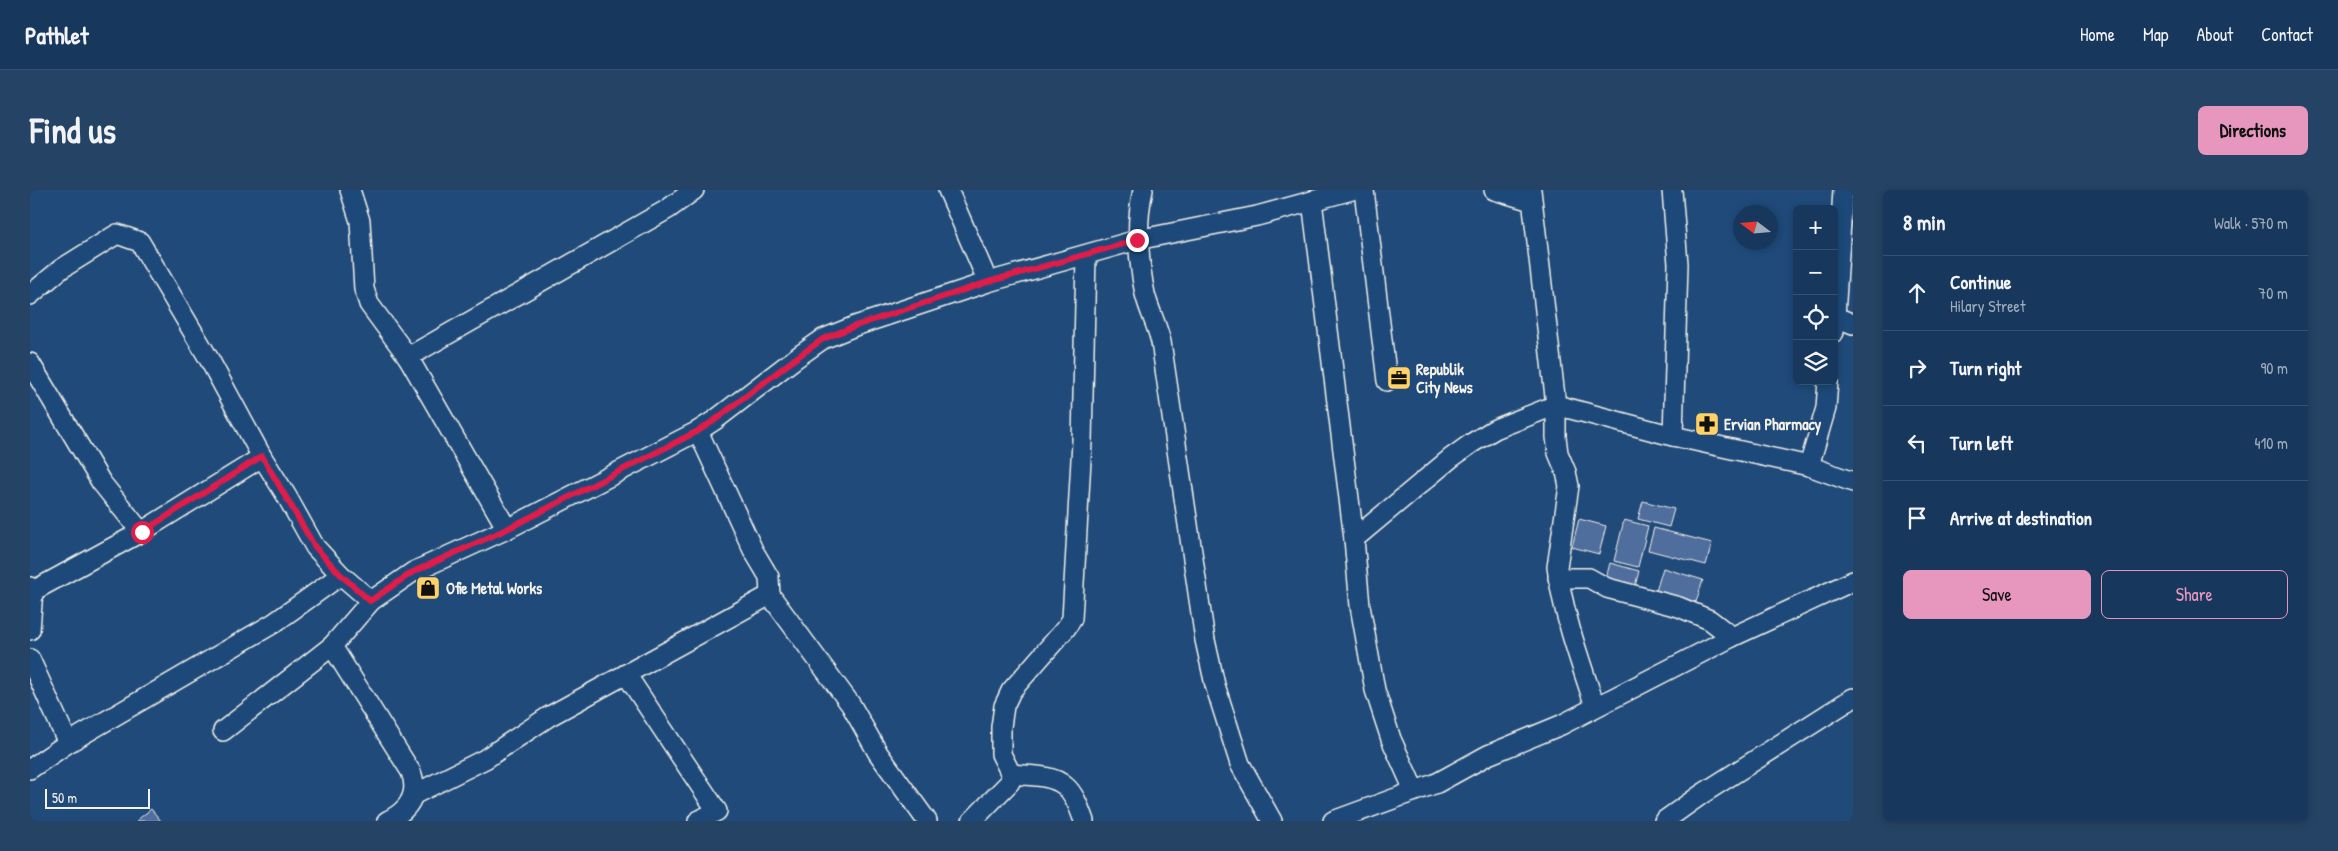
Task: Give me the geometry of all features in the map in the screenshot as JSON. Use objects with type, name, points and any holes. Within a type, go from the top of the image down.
[{"type":"street","points":[[350,190],[360,221],[364,289],[369,304],[408,357],[507,529]]},
{"type":"street","points":[[408,357],[660,213],[694,190]]},
{"type":"street","points":[[948,190],[988,282]]},
{"type":"street","points":[[1143,190],[1138,214],[1137,240],[1146,295],[1161,342],[1192,558],[1215,685],[1240,764],[1272,821]]},
{"type":"street","points":[[223,731],[332,646],[370,601],[413,572],[507,529],[698,431],[823,339],[855,326],[988,282],[1086,256],[1137,240],[1257,216],[1352,190]]},
{"type":"street","points":[[1364,190],[1387,381]]},
{"type":"street","points":[[1494,190],[1531,196],[1556,405],[1558,453],[1566,472],[1569,486],[1557,567],[1558,578],[1574,641],[1595,706]]},
{"type":"street","points":[[1672,190],[1678,264],[1673,436]]},
{"type":"street","points":[[1841,325],[1843,190]]},
{"type":"street","points":[[1312,201],[1354,539],[1360,606],[1376,690],[1390,739],[1414,790]]},
{"type":"street","points":[[30,295],[61,269],[117,234],[140,242],[315,547],[341,575],[370,601]]},
{"type":"street","points":[[972,821],[1010,782],[1011,774],[1001,754],[1001,727],[1004,706],[1011,691],[1072,619],[1079,522],[1085,368],[1086,256]]},
{"type":"street","points":[[30,364],[101,482],[142,532]]},
{"type":"street","points":[[1809,466],[1826,408],[1828,385]]},
{"type":"street","points":[[1354,539],[1451,458],[1472,443],[1495,429],[1556,405],[1673,436],[1809,466],[1853,482]]},
{"type":"street","points":[[698,431],[753,550],[769,577],[770,595],[851,705],[878,753],[927,821]]},
{"type":"street","points":[[30,630],[31,589],[142,532],[262,456]]},
{"type":"street","points":[[30,770],[68,743],[274,623],[341,575]]},
{"type":"street","points":[[1558,578],[1589,578],[1607,588],[1679,607],[1710,620],[1732,637]]},
{"type":"street","points":[[1332,821],[1437,783],[1488,755],[1561,725],[1732,637],[1853,581]]},
{"type":"street","points":[[413,795],[485,759],[548,717],[770,595]]},
{"type":"street","points":[[332,646],[411,772],[415,783],[409,804],[396,816],[387,821]]},
{"type":"street","points":[[30,659],[68,743]]},
{"type":"street","points":[[626,674],[717,811],[698,821]]},
{"type":"street","points":[[1664,821],[1702,794],[1853,698]]},
{"type":"street","points":[[1011,774],[1046,777],[1065,785],[1076,801],[1084,821]]},
{"type":"building","points":[[1643,501],[1674,509],[1669,527],[1638,519]]},
{"type":"building","points":[[1579,519],[1606,526],[1599,554],[1572,547]]},
{"type":"building","points":[[1624,520],[1648,526],[1638,567],[1614,561]]},
{"type":"building","points":[[1654,528],[1712,543],[1706,565],[1648,550]]},
{"type":"building","points":[[1610,563],[1639,571],[1634,590],[1605,582]]},
{"type":"building","points":[[1663,568],[1703,580],[1696,602],[1656,591]]},
{"type":"building","points":[[151,809],[161,821],[136,821]]},
{"type":"place","name":"Republik City News","points":[[1399,378]]},
{"type":"place","name":"Ervian Pharmacy","points":[[1707,424]]},
{"type":"place","name":"Ofie Metal Works","points":[[428,588]]},
{"type":"route","points":[[142,532],[262,456],[315,547],[341,575],[370,601],[413,572],[507,529],[698,431],[823,339],[855,326],[988,282],[1086,256],[1137,240]]}]
